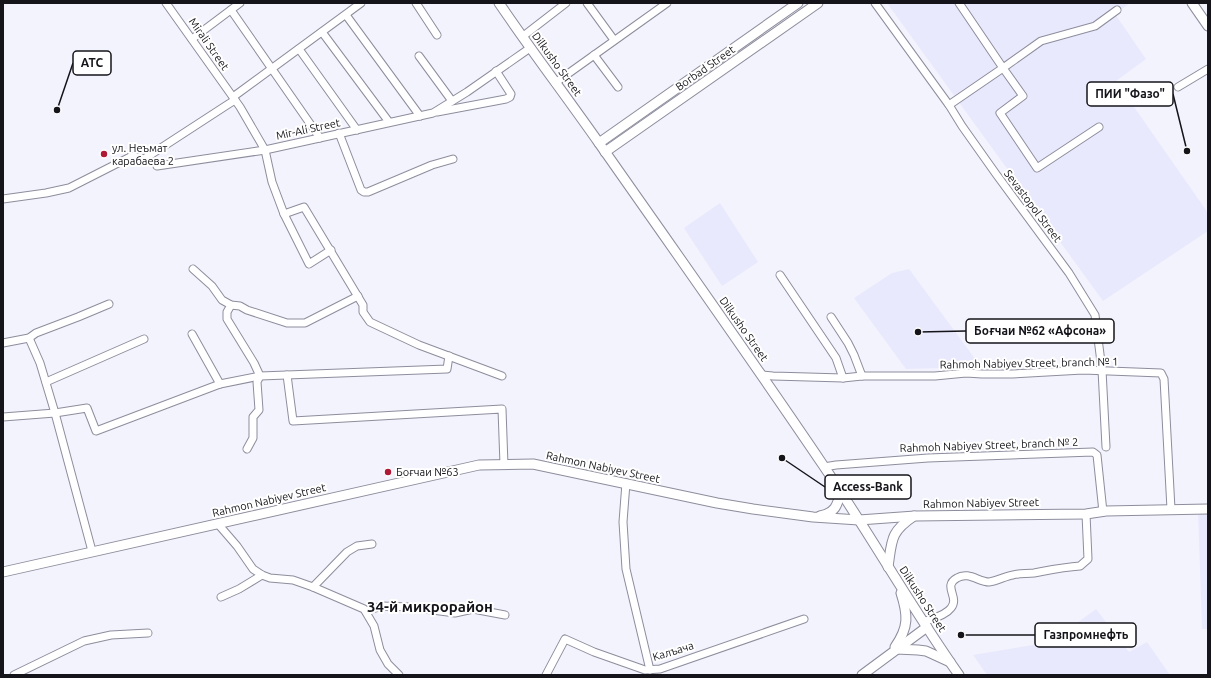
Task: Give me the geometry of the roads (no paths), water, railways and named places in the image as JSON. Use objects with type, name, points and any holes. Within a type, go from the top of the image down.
[{"type":"main road","name":"Dilkusho Street","points":[[499,3],[762,375],[841,492],[925,625],[959,675]]},
{"type":"main road","name":"Borbad Street","points":[[599,143],[798,3]]},
{"type":"main road","name":"Borbad Street","points":[[605,152],[818,3]]},
{"type":"main road","points":[[1192,3],[1208,26]]},
{"type":"main road","name":"Rahmon Nabiyev Street","points":[[3,572],[479,465],[533,464],[717,503],[813,517],[859,520],[915,516],[1086,514],[1102,512],[1208,509]]},
{"type":"main road","points":[[813,517],[827,514],[833,510],[841,492]]},
{"type":"main road","points":[[888,567],[892,542],[896,531],[904,523],[915,516]]},
{"type":"main road","points":[[894,651],[901,639],[906,623],[906,610],[898,582]]},
{"type":"main road","points":[[862,675],[925,625]]},
{"type":"main road","points":[[894,651],[926,651],[950,662]]},
{"type":"street","name":"Mirali Street","points":[[166,3],[234,99]]},
{"type":"street","points":[[192,39],[240,3]]},
{"type":"street","points":[[3,199],[69,188],[132,156],[144,158],[227,105],[271,69],[361,3]]},
{"type":"street","points":[[416,3],[437,35]]},
{"type":"street","points":[[522,37],[566,3]]},
{"type":"street","points":[[587,3],[614,40]]},
{"type":"street","points":[[555,83],[667,3]]},
{"type":"street","name":"Sevastopol Street","points":[[875,3],[949,105],[996,174],[1069,273],[1095,315],[1102,370],[1106,447]]},
{"type":"street","points":[[959,3],[1023,96],[1000,113],[1037,168],[1100,127]]},
{"type":"street","points":[[231,10],[320,138]]},
{"type":"street","points":[[949,105],[1042,41],[1095,26],[1117,10]]},
{"type":"street","points":[[346,15],[420,116]]},
{"type":"street","points":[[322,32],[389,122]]},
{"type":"street","name":"Mir-Ali Street","points":[[234,99],[265,150],[433,113],[530,48]]},
{"type":"street","points":[[299,49],[357,130]]},
{"type":"street","points":[[594,55],[618,87]]},
{"type":"street","points":[[419,56],[452,101]]},
{"type":"street","points":[[1178,87],[1208,69]]},
{"type":"street","points":[[433,113],[510,97],[511,94],[496,71]]},
{"type":"street","points":[[339,134],[361,190],[364,192],[368,192],[432,165],[454,159]]},
{"type":"street","points":[[157,166],[265,150],[272,182],[284,214],[309,264],[330,250]]},
{"type":"street","points":[[284,214],[304,207],[358,296],[363,305],[363,312],[370,322],[419,345],[502,376]]},
{"type":"street","points":[[193,269],[212,286],[222,300],[231,305],[240,306],[247,310],[287,323],[305,323],[358,296]]},
{"type":"street","points":[[780,275],[836,358],[843,378]]},
{"type":"street","points":[[3,343],[29,338],[36,333],[109,304]]},
{"type":"street","points":[[231,305],[227,312],[227,319],[254,363],[260,376]]},
{"type":"street","points":[[831,317],[851,349],[862,376]]},
{"type":"street","points":[[192,334],[220,384]]},
{"type":"street","points":[[29,338],[40,363],[46,382],[92,551]]},
{"type":"street","points":[[46,382],[144,338]]},
{"type":"street","points":[[3,417],[55,413],[87,408],[96,431],[220,384],[260,376],[447,369],[449,356]]},
{"type":"street","name":"Rahmoh Nabiyev Street, branch № 1","points":[[762,375],[843,378],[862,376],[935,376],[966,373],[982,374],[1083,370],[1161,373],[1164,379],[1171,510]]},
{"type":"street","points":[[287,375],[293,421],[502,409],[504,465]]},
{"type":"street","points":[[247,449],[253,438],[253,417],[259,410],[257,382],[260,376]]},
{"type":"street","name":"Rahmoh Nabiyev Street, branch № 2","points":[[824,467],[928,458],[1093,452],[1097,455],[1102,512]]},
{"type":"street","points":[[626,484],[623,522],[626,569],[650,670]]},
{"type":"street","points":[[925,625],[931,618],[942,614],[951,608],[954,597],[950,587],[951,582],[958,577],[975,577],[987,582],[999,580],[1012,575],[1080,566],[1088,558],[1086,514]]},
{"type":"street","points":[[218,524],[237,546],[253,569],[262,575],[270,578],[293,580],[364,609],[374,626],[380,650],[385,660],[399,675]]},
{"type":"street","points":[[313,587],[347,552],[357,546],[372,544]]},
{"type":"street","points":[[221,597],[239,589],[262,575]]},
{"type":"street","points":[[366,611],[382,606],[410,607],[455,613],[473,609],[505,615]]},
{"type":"street","name":"Калъача","points":[[546,675],[565,639],[623,664],[650,670],[660,669],[804,619]]},
{"type":"street","points":[[14,675],[84,641],[111,634],[148,633]]},
{"type":"place","name":"АТС","points":[[57,110]]},
{"type":"place","name":"ПИИ \"Фазо\"","points":[[1187,151]]},
{"type":"place","name":"ул. Неъмат карабаева 2","points":[[104,154]]},
{"type":"place","name":"Боғчаи №62 «Афсона»","points":[[918,332]]},
{"type":"place","name":"Access-Bank","points":[[782,458]]},
{"type":"place","name":"Боғчаи №63","points":[[388,472]]},
{"type":"place","name":"Газпромнефть","points":[[961,635]]},
{"type":"district","name":"34-й микрорайон","points":[[430,607]]}]
